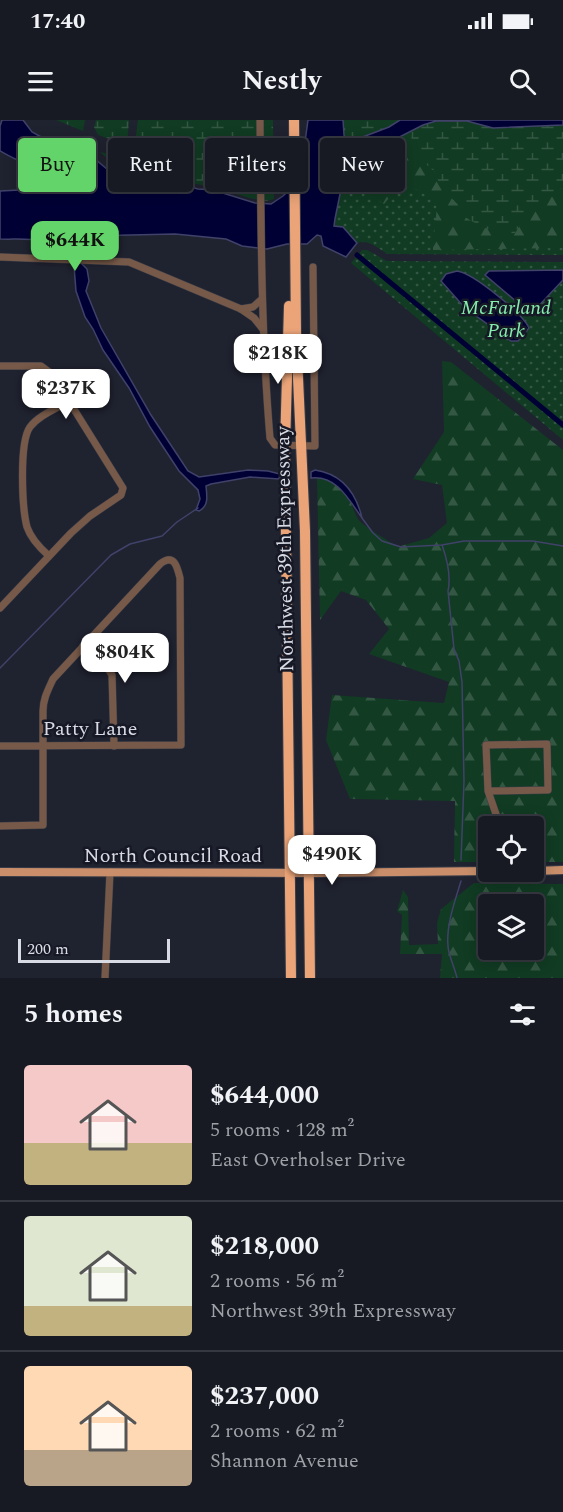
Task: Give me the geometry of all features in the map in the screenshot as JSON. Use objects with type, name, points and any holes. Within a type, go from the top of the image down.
[{"type":"highway","name":"Northwest 39th Expressway","points":[[287,120],[302,447],[310,978]]},
{"type":"highway","name":"Northwest 39th Expressway","points":[[291,978],[285,447],[292,259],[294,120]]},
{"type":"main road","points":[[544,871],[563,870]]},
{"type":"main road","name":"North Council Road","points":[[0,872],[478,871]]},
{"type":"street","points":[[260,120],[263,331],[270,438],[275,445],[285,447],[315,446],[313,267]]},
{"type":"street","points":[[0,257],[129,262],[241,309],[254,318],[263,331]]},
{"type":"street","points":[[241,309],[253,307],[262,299]]},
{"type":"street","points":[[0,366],[33,365],[46,368],[52,374],[123,488],[121,495],[90,516],[0,608]]},
{"type":"street","points":[[49,556],[31,538],[27,527],[24,441],[31,426],[38,419],[69,401]]},
{"type":"street","name":"Patty Lane","points":[[0,746],[181,746],[180,578],[176,562],[166,559],[160,564],[83,646]]},
{"type":"street","points":[[0,826],[43,825],[43,711],[46,693],[53,679],[83,646],[107,667],[112,675],[114,746]]},
{"type":"street","points":[[488,791],[549,790],[547,744],[486,746],[488,791],[497,816]]},
{"type":"street","points":[[105,978],[110,872]]},
{"type":"green space","points":[[56,120],[85,120],[83,131]]},
{"type":"green space","points":[[96,120],[129,120],[127,138],[108,138],[98,135],[94,127]]},
{"type":"green space","points":[[138,120],[273,120],[273,138],[205,138],[205,186],[193,183],[193,138],[136,138]]},
{"type":"green space","points":[[343,120],[563,120],[563,255],[387,254],[369,243],[357,243],[352,236],[334,226],[339,192],[405,192],[405,138],[345,138]]},
{"type":"green space","points":[[344,120],[401,120],[359,138],[346,138]]},
{"type":"green space","points":[[403,120],[563,120],[563,188],[540,200],[515,233],[496,232],[482,227],[465,217],[464,211],[439,184],[436,173],[427,165],[417,150]]},
{"type":"green space","points":[[409,132],[427,165],[436,173],[440,184],[472,221],[504,234],[515,233],[540,200],[563,188],[563,248],[433,250],[436,200],[411,187],[405,188],[405,138],[397,138]]},
{"type":"green space","points":[[231,192],[274,192],[274,199],[266,201]]},
{"type":"green space","points":[[372,192],[394,192],[384,204],[373,197]]},
{"type":"green space","name":"McFarland Park","points":[[362,250],[367,250],[387,261],[563,262],[563,440],[351,263]]},
{"type":"green space","points":[[442,361],[451,362],[563,450],[563,862],[544,862],[544,816],[478,816],[478,862],[454,862],[455,801],[350,799],[326,740],[332,695],[444,703],[449,682],[369,654],[389,629],[366,600],[341,591],[320,620],[317,478],[322,477],[336,485],[350,501],[361,522],[397,547],[429,538],[447,523],[442,485],[413,479],[444,432]]},
{"type":"green space","points":[[474,883],[563,884],[563,978],[440,978],[442,954],[400,954],[402,915],[397,911],[403,890],[408,897],[409,945],[438,944],[437,923],[441,909]]},
{"type":"shaded area","points":[[2,120],[23,120],[32,132],[43,138],[18,138],[18,160],[0,151]]},
{"type":"shaded area","points":[[308,120],[343,120],[345,138],[320,138],[320,192],[341,192],[334,226],[343,227],[357,243],[346,257],[323,246],[321,236],[317,235],[307,244],[287,244],[267,249],[242,246],[226,239],[175,234],[86,236],[79,240],[80,253],[66,254],[60,248],[45,241],[0,239],[0,191],[96,192],[96,160],[108,170],[108,192],[193,192],[193,188],[205,189],[205,192],[219,192],[255,203],[271,204],[287,192],[308,192],[308,138],[306,138]]},
{"type":"shaded area","points":[[400,120],[563,120],[563,125],[493,128],[467,121],[436,121],[397,138],[360,138],[389,127]]},
{"type":"shaded area","points":[[76,263],[81,263],[87,269],[89,281],[86,291],[101,328],[151,415],[188,471],[199,477],[248,470],[268,471],[280,474],[279,479],[250,477],[211,484],[206,486],[207,500],[204,506],[199,511],[196,510],[200,499],[198,490],[179,471],[150,427],[85,317],[76,291],[74,266]]},
{"type":"shaded area","points":[[563,270],[563,280],[531,314],[485,275],[489,271]]},
{"type":"shaded area","points":[[457,271],[485,286],[525,321],[529,328],[518,341],[511,341],[465,308],[441,281],[446,274]]},
{"type":"shaded area","points":[[315,470],[333,476],[346,486],[356,501],[362,518],[335,485],[328,480],[311,478],[311,472]]},
{"type":"waterway","points":[[357,255],[563,425]]},
{"type":"waterway","points":[[0,668],[111,555],[130,544],[162,536],[177,522],[198,508]]},
{"type":"waterway","points":[[362,518],[382,541],[401,547],[442,545],[464,541],[533,541],[563,546]]},
{"type":"waterway","points":[[442,545],[449,574],[448,591],[454,649],[459,661],[462,682],[464,781],[461,860]]},
{"type":"waterway","points":[[457,978],[449,953],[448,930],[461,881]]}]
